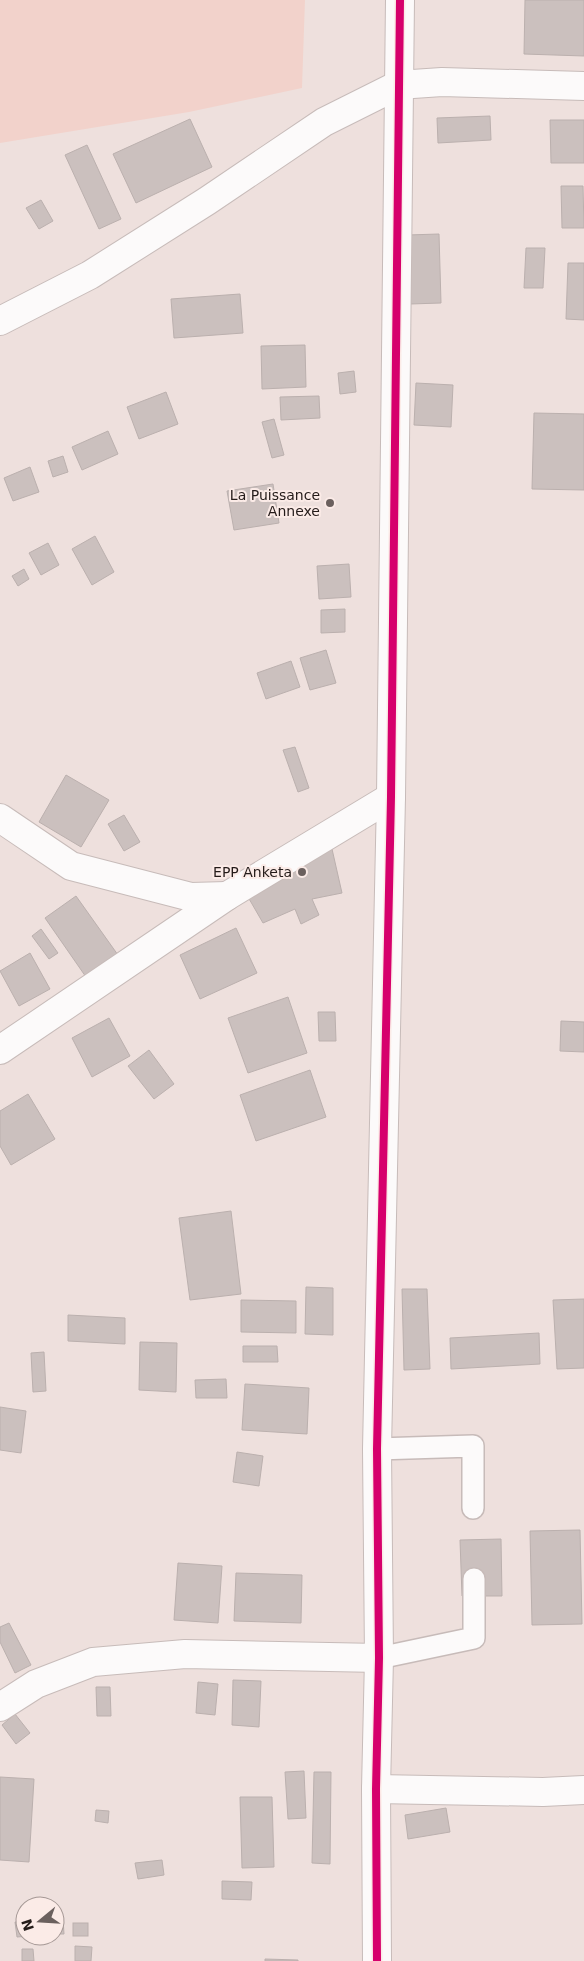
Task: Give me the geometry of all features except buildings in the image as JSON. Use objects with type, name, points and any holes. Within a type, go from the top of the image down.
[{"type":"street","points":[[377,1961],[376,1789],[379,1658],[377,1449],[391,797],[400,0]]},
{"type":"street","points":[[0,321],[90,275],[207,202],[324,122],[398,85],[442,82],[584,86]]},
{"type":"street","points":[[0,1050],[228,896],[391,797]]},
{"type":"street","points":[[0,818],[71,866],[190,897],[228,896]]},
{"type":"street","points":[[0,1707],[36,1684],[93,1662],[185,1654],[379,1658]]},
{"type":"street","points":[[376,1789],[543,1792],[584,1790]]},
{"type":"lane","points":[[377,1449],[473,1446],[473,1508]]},
{"type":"lane","points":[[379,1658],[474,1638],[474,1579]]},
{"type":"shaded area","points":[[0,0],[305,0],[302,88],[189,112],[0,143]]},
{"type":"cycle path","points":[[377,1961],[376,1789],[379,1658],[377,1449],[391,797],[400,0]]},
{"type":"place","name":"La Puissance Annexe","points":[[330,503]]},
{"type":"place","name":"EPP Anketa","points":[[302,872]]}]
